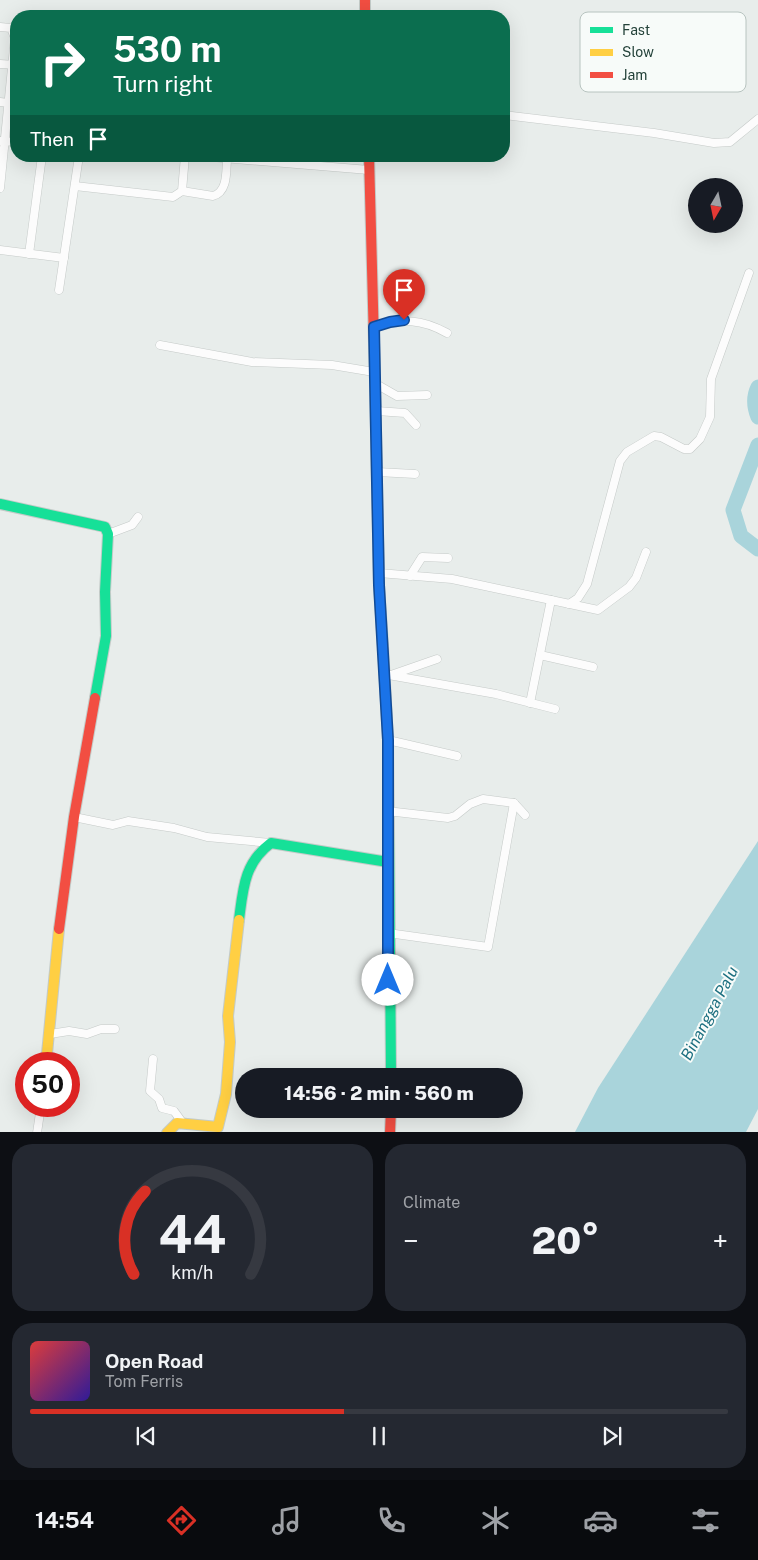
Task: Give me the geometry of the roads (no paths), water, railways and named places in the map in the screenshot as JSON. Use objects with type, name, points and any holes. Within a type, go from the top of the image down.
[{"type":"street","points":[[0,188],[3,141],[10,114]]},
{"type":"street","points":[[510,116],[654,133],[714,143],[730,142],[758,119]]},
{"type":"street","points":[[29,254],[41,162]]},
{"type":"street","points":[[59,290],[78,162]]},
{"type":"street","points":[[182,191],[184,162]]},
{"type":"street","points":[[74,186],[173,197],[182,191],[213,196],[218,195],[224,185],[227,162]]},
{"type":"street","points":[[315,162],[369,170]]},
{"type":"street","points":[[369,162],[374,372],[377,411],[379,573],[387,674],[388,932],[391,1068]]},
{"type":"street","points":[[0,250],[64,258]]},
{"type":"street","points":[[569,604],[578,598],[586,584],[620,461],[627,452],[654,436],[661,437],[684,449],[690,448],[696,445],[707,429],[712,402],[711,379],[749,273]]},
{"type":"street","points":[[374,327],[390,322],[418,320],[447,333]]},
{"type":"street","points":[[160,345],[252,362],[332,365],[374,372]]},
{"type":"street","points":[[376,384],[397,396],[426,394]]},
{"type":"street","points":[[377,411],[405,413],[416,425]]},
{"type":"street","points":[[377,472],[415,474]]},
{"type":"street","points":[[0,504],[100,524],[105,527],[108,534],[105,592],[106,636],[74,817],[60,924],[48,1052]]},
{"type":"street","points":[[108,534],[132,524],[138,517]]},
{"type":"street","points":[[379,573],[452,580],[598,610],[636,578],[646,552]]},
{"type":"street","points":[[410,576],[422,557],[448,558]]},
{"type":"street","points":[[530,703],[551,600]]},
{"type":"street","points":[[540,655],[593,667]]},
{"type":"street","points":[[387,674],[437,659]]},
{"type":"street","points":[[387,674],[496,694],[555,709]]},
{"type":"street","points":[[388,740],[457,756]]},
{"type":"street","points":[[387,811],[448,818],[478,800],[514,803],[525,815]]},
{"type":"street","points":[[388,932],[488,947],[514,803]]},
{"type":"street","points":[[74,817],[113,825],[128,821],[207,837],[327,850],[388,862]]},
{"type":"street","points":[[167,1132],[177,1123],[182,1122],[218,1127],[226,1088],[230,1042],[228,1016],[244,881],[260,852],[271,843]]},
{"type":"street","points":[[50,1034],[69,1031],[88,1034],[106,1028],[115,1030]]},
{"type":"street","points":[[153,1059],[150,1091],[159,1099],[162,1108],[174,1111],[182,1122]]},
{"type":"street","points":[[37,1132],[39,1117]]},
{"type":"street","points":[[390,1132],[391,1118]]},
{"type":"water","name":"Binangga Palu","points":[[758,841],[758,1109],[746,1132],[575,1132],[598,1088]]},
{"type":"waterway","points":[[758,387],[755,394],[758,417]]},
{"type":"waterway","points":[[758,445],[733,510],[741,536],[758,549]]}]
